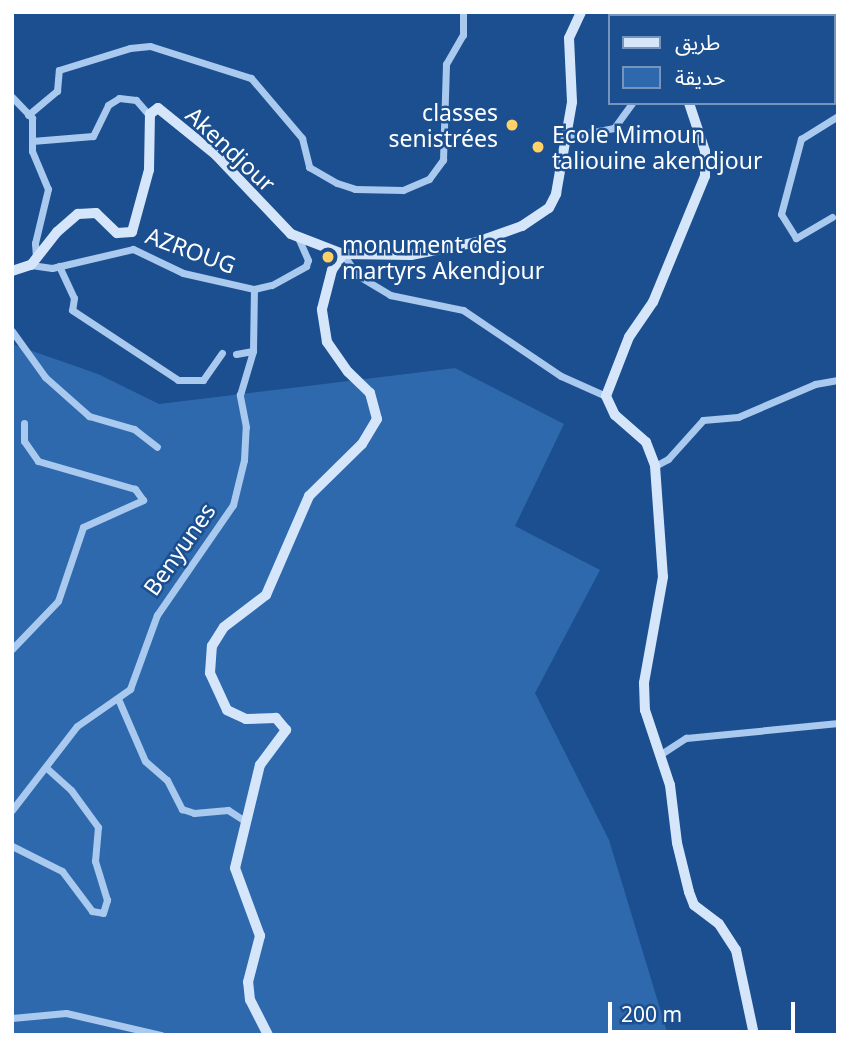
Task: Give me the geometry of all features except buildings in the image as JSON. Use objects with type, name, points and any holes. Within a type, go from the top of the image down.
[{"type":"main road","name":"Akendjour","points":[[130,233],[139,220],[148,181],[150,116],[154,109],[161,109],[216,155],[299,240],[343,254],[423,253],[477,242],[522,226],[553,201],[572,102],[569,38],[581,12]]},
{"type":"main road","points":[[690,105],[705,151],[705,176],[653,302],[629,337],[606,396],[615,415],[646,442],[655,466],[663,576],[643,697],[661,754],[689,892],[694,905],[719,924],[736,950],[754,1035]]},
{"type":"main road","points":[[12,271],[34,262],[62,226],[83,213],[100,215],[117,233],[130,233]]},
{"type":"main road","points":[[268,1035],[250,1000],[248,982],[259,948],[259,927],[235,868],[260,765],[282,740],[285,725],[276,718],[246,719],[228,710],[215,690],[209,655],[224,627],[266,595],[317,483],[362,444],[377,419],[376,402],[336,358],[324,330],[325,287],[343,254]]},
{"type":"street","points":[[28,115],[57,90],[59,70],[130,48],[150,46],[251,78],[302,138],[309,167],[337,183],[378,191],[419,185],[440,167],[448,122],[443,101],[446,64],[463,35],[463,12]]},
{"type":"street","points":[[12,97],[33,122],[32,141],[48,194],[35,243],[34,262]]},
{"type":"street","points":[[32,141],[93,136],[108,105],[119,98],[136,100],[150,116]]},
{"type":"street","points":[[566,137],[614,128],[631,105]]},
{"type":"street","points":[[832,217],[796,238],[782,214],[801,139],[838,116]]},
{"type":"street","points":[[130,233],[133,248]]},
{"type":"street","name":"AZROUG","points":[[34,262],[59,266],[133,248],[191,276],[254,289],[272,285],[306,266],[308,260],[299,240]]},
{"type":"street","points":[[343,254],[357,275],[390,295],[463,310],[561,376],[606,396]]},
{"type":"street","points":[[59,266],[74,301],[72,310],[178,380],[203,380],[222,353]]},
{"type":"street","name":"Benyunes","points":[[12,810],[48,769],[77,726],[119,701],[135,679],[158,615],[233,505],[243,471],[246,433],[240,395],[253,351],[254,289]]},
{"type":"street","points":[[12,331],[46,377],[89,416],[134,429],[157,447]]},
{"type":"street","points":[[236,354],[253,351]]},
{"type":"street","points":[[655,466],[668,459],[703,420],[738,417],[815,384],[838,380]]},
{"type":"street","points":[[12,649],[58,601],[83,527],[143,500],[135,489],[38,461],[24,441],[24,423]]},
{"type":"street","points":[[119,701],[145,761],[167,780],[182,809],[194,813],[228,810],[245,821]]},
{"type":"street","points":[[661,754],[686,738],[838,723]]},
{"type":"street","points":[[12,846],[62,871],[92,911],[103,913],[107,900],[95,861],[97,827],[71,790],[48,769]]},
{"type":"street","points":[[12,1018],[66,1013],[161,1035]]},
{"type":"green space","points":[[12,344],[98,374],[159,404],[455,368],[564,424],[515,526],[600,570],[535,693],[609,840],[668,1035],[12,1035]]},
{"type":"place","name":"classes senistrées","points":[[512,125]]},
{"type":"place","name":"Ecole Mimoun taliouine akendjour","points":[[538,147]]},
{"type":"place","name":"monument des martyrs Akendjour","points":[[328,257]]}]
